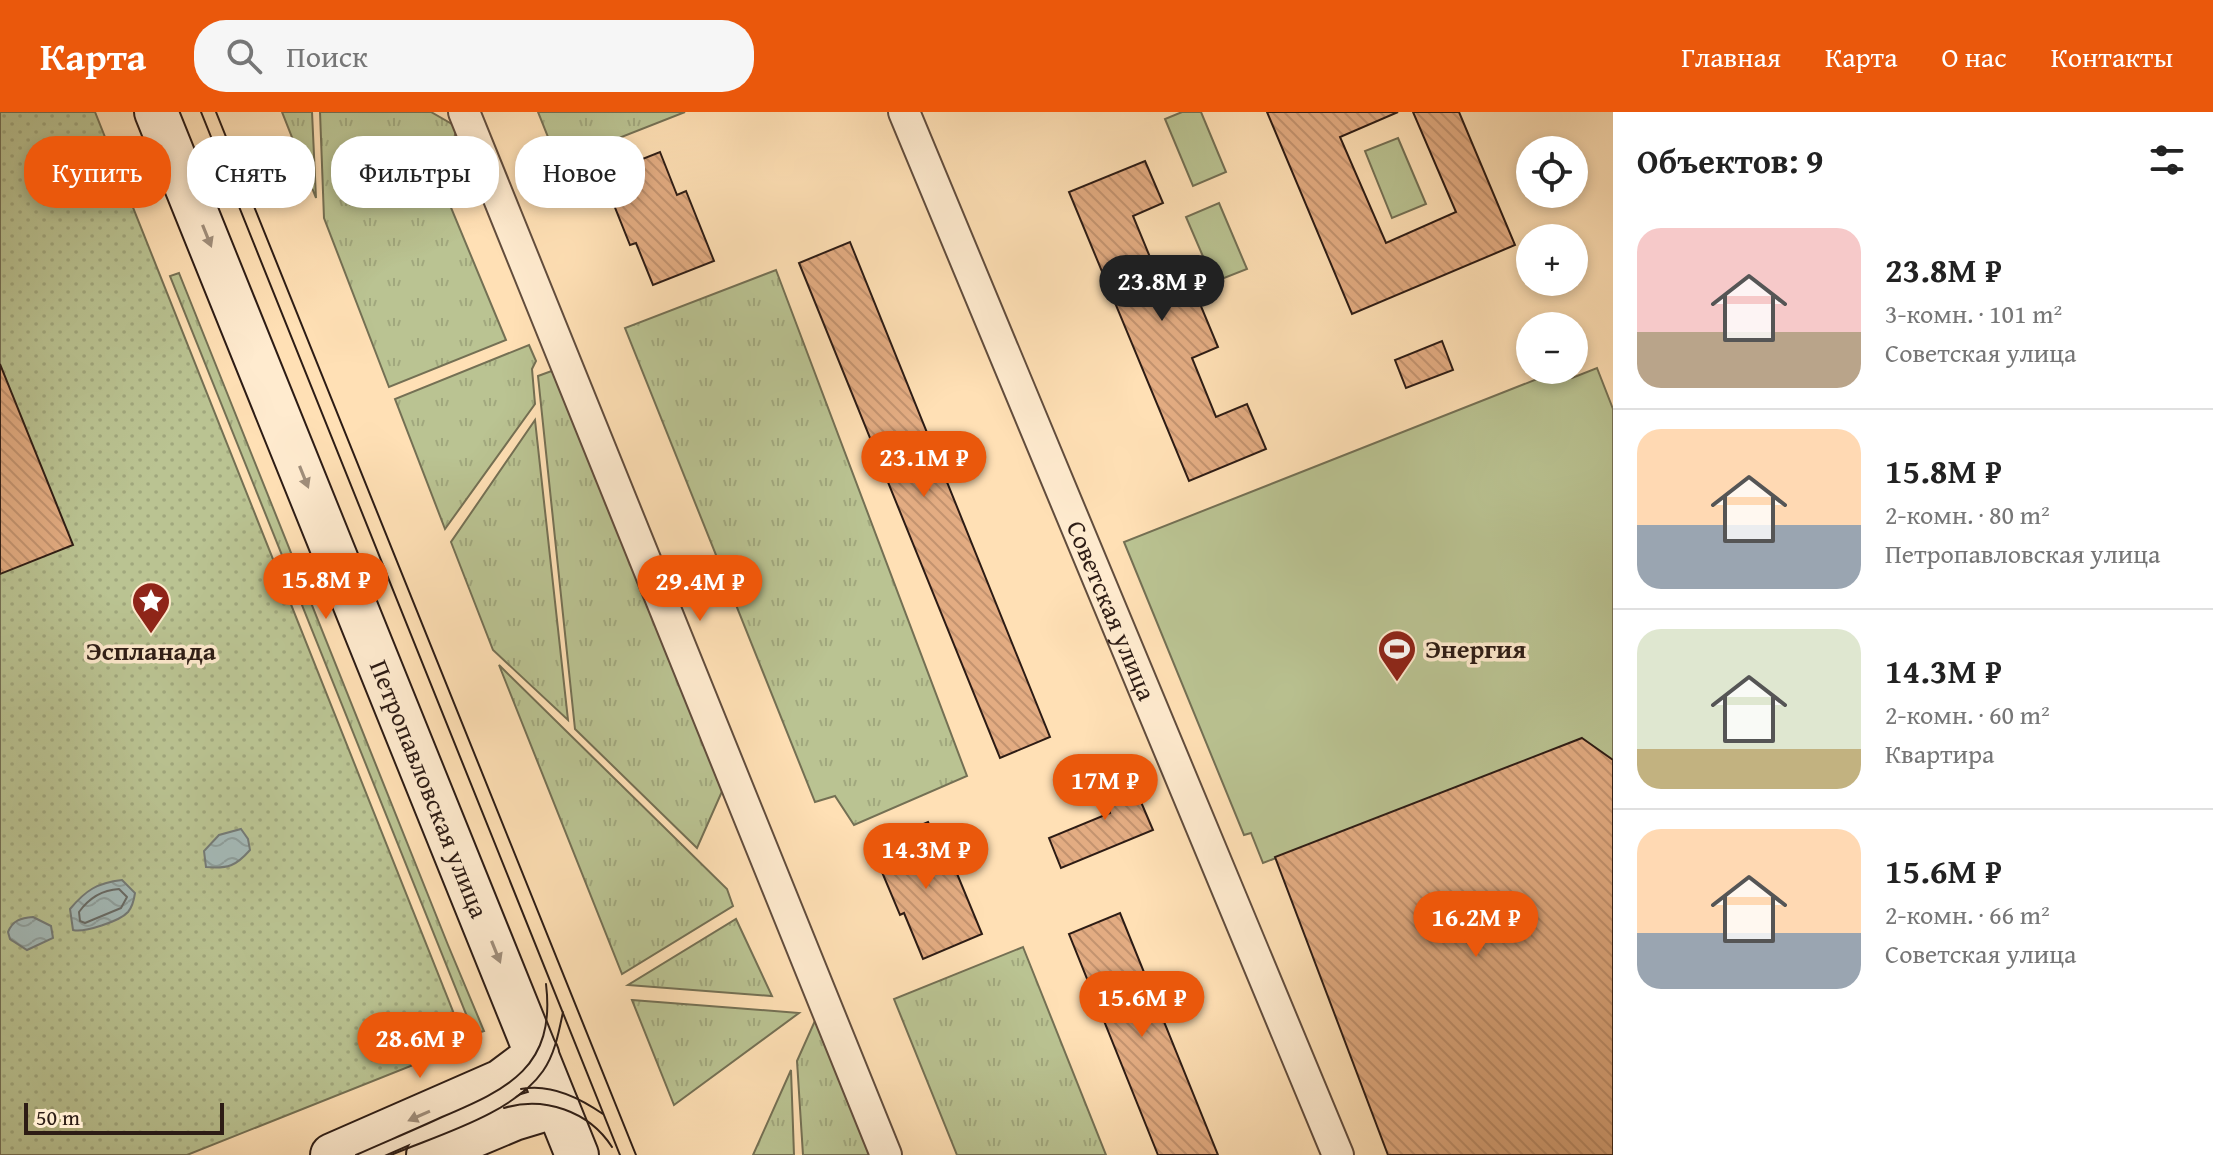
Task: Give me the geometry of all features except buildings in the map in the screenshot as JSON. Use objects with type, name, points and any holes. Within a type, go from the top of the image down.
[{"type":"main road","name":"Петропавловская улица","points":[[156,112],[577,1155]]},
{"type":"main road","points":[[332,1155],[501,1081],[537,1054]]},
{"type":"main road","points":[[428,1155],[514,1119],[557,1106]]},
{"type":"street","points":[[464,112],[886,1155]]},
{"type":"street","name":"Советская улица","points":[[904,112],[1338,1155]]},
{"type":"green space","name":"Эспланада","points":[[0,112],[95,112],[105,136],[24,136],[24,208],[133,208],[466,1044],[187,1155],[0,1155]]},
{"type":"green space","points":[[282,112],[312,112],[313,136],[291,136]]},
{"type":"green space","points":[[320,112],[431,112],[457,127],[455,136],[331,136],[331,208],[451,208],[506,340],[389,387],[324,218]]},
{"type":"green space","points":[[538,112],[685,112],[624,136],[548,136]]},
{"type":"green space","points":[[1182,112],[1201,112],[1226,172],[1193,186],[1165,119]]},
{"type":"green space","points":[[1398,138],[1426,204],[1392,218],[1365,151]]},
{"type":"green space","points":[[1219,203],[1247,269],[1214,282],[1186,217]]},
{"type":"green space","points":[[776,270],[967,776],[854,825],[835,796],[815,802],[625,328]]},
{"type":"green space","points":[[179,273],[484,1031],[474,1034],[170,276]]},
{"type":"green space","points":[[529,345],[536,361],[532,369],[535,404],[445,529],[395,399]]},
{"type":"green space","name":"Энергия","points":[[1597,368],[1613,409],[1613,1155],[1276,858],[1263,863],[1251,833],[1244,835],[1124,542],[1525,384],[1588,384],[1588,372]]},
{"type":"green space","points":[[557,369],[724,787],[697,848],[575,729],[538,376]]},
{"type":"green space","points":[[535,420],[568,720],[493,650],[451,542]]},
{"type":"green space","points":[[499,665],[727,889],[733,906],[622,974]]},
{"type":"green space","points":[[736,919],[772,996],[628,985]]},
{"type":"green space","points":[[1023,947],[1106,1155],[957,1155],[894,999]]},
{"type":"green space","points":[[632,1000],[799,1013],[674,1105]]},
{"type":"green space","points":[[818,1014],[876,1155],[803,1155],[797,1061]]},
{"type":"green space","points":[[791,1070],[794,1155],[753,1155]]},
{"type":"water","points":[[241,829],[248,839],[250,850],[231,865],[206,867],[204,851],[219,835]]},
{"type":"water","points":[[122,880],[135,893],[128,912],[102,926],[73,930],[70,909],[76,902],[99,885]]},
{"type":"water","points":[[33,917],[51,926],[53,938],[27,950],[10,939],[8,932],[18,920]]},
{"type":"tram line","points":[[201,112],[620,1155]]},
{"type":"tram line","points":[[216,112],[636,1155]]},
{"type":"tram line","points":[[356,1155],[488,1096],[522,1071],[535,1055],[543,1036],[547,1012],[546,984]]},
{"type":"tram line","points":[[391,1155],[473,1122],[530,1086],[551,1057],[563,1012]]},
{"type":"tram line","points":[[521,1089],[543,1088],[564,1093],[603,1114]]},
{"type":"tram line","points":[[504,1108],[535,1104],[564,1110],[591,1124],[612,1147]]},
{"type":"place","name":"Эспланада","points":[[151,635]]},
{"type":"place","name":"Энергия","points":[[1397,683]]}]
